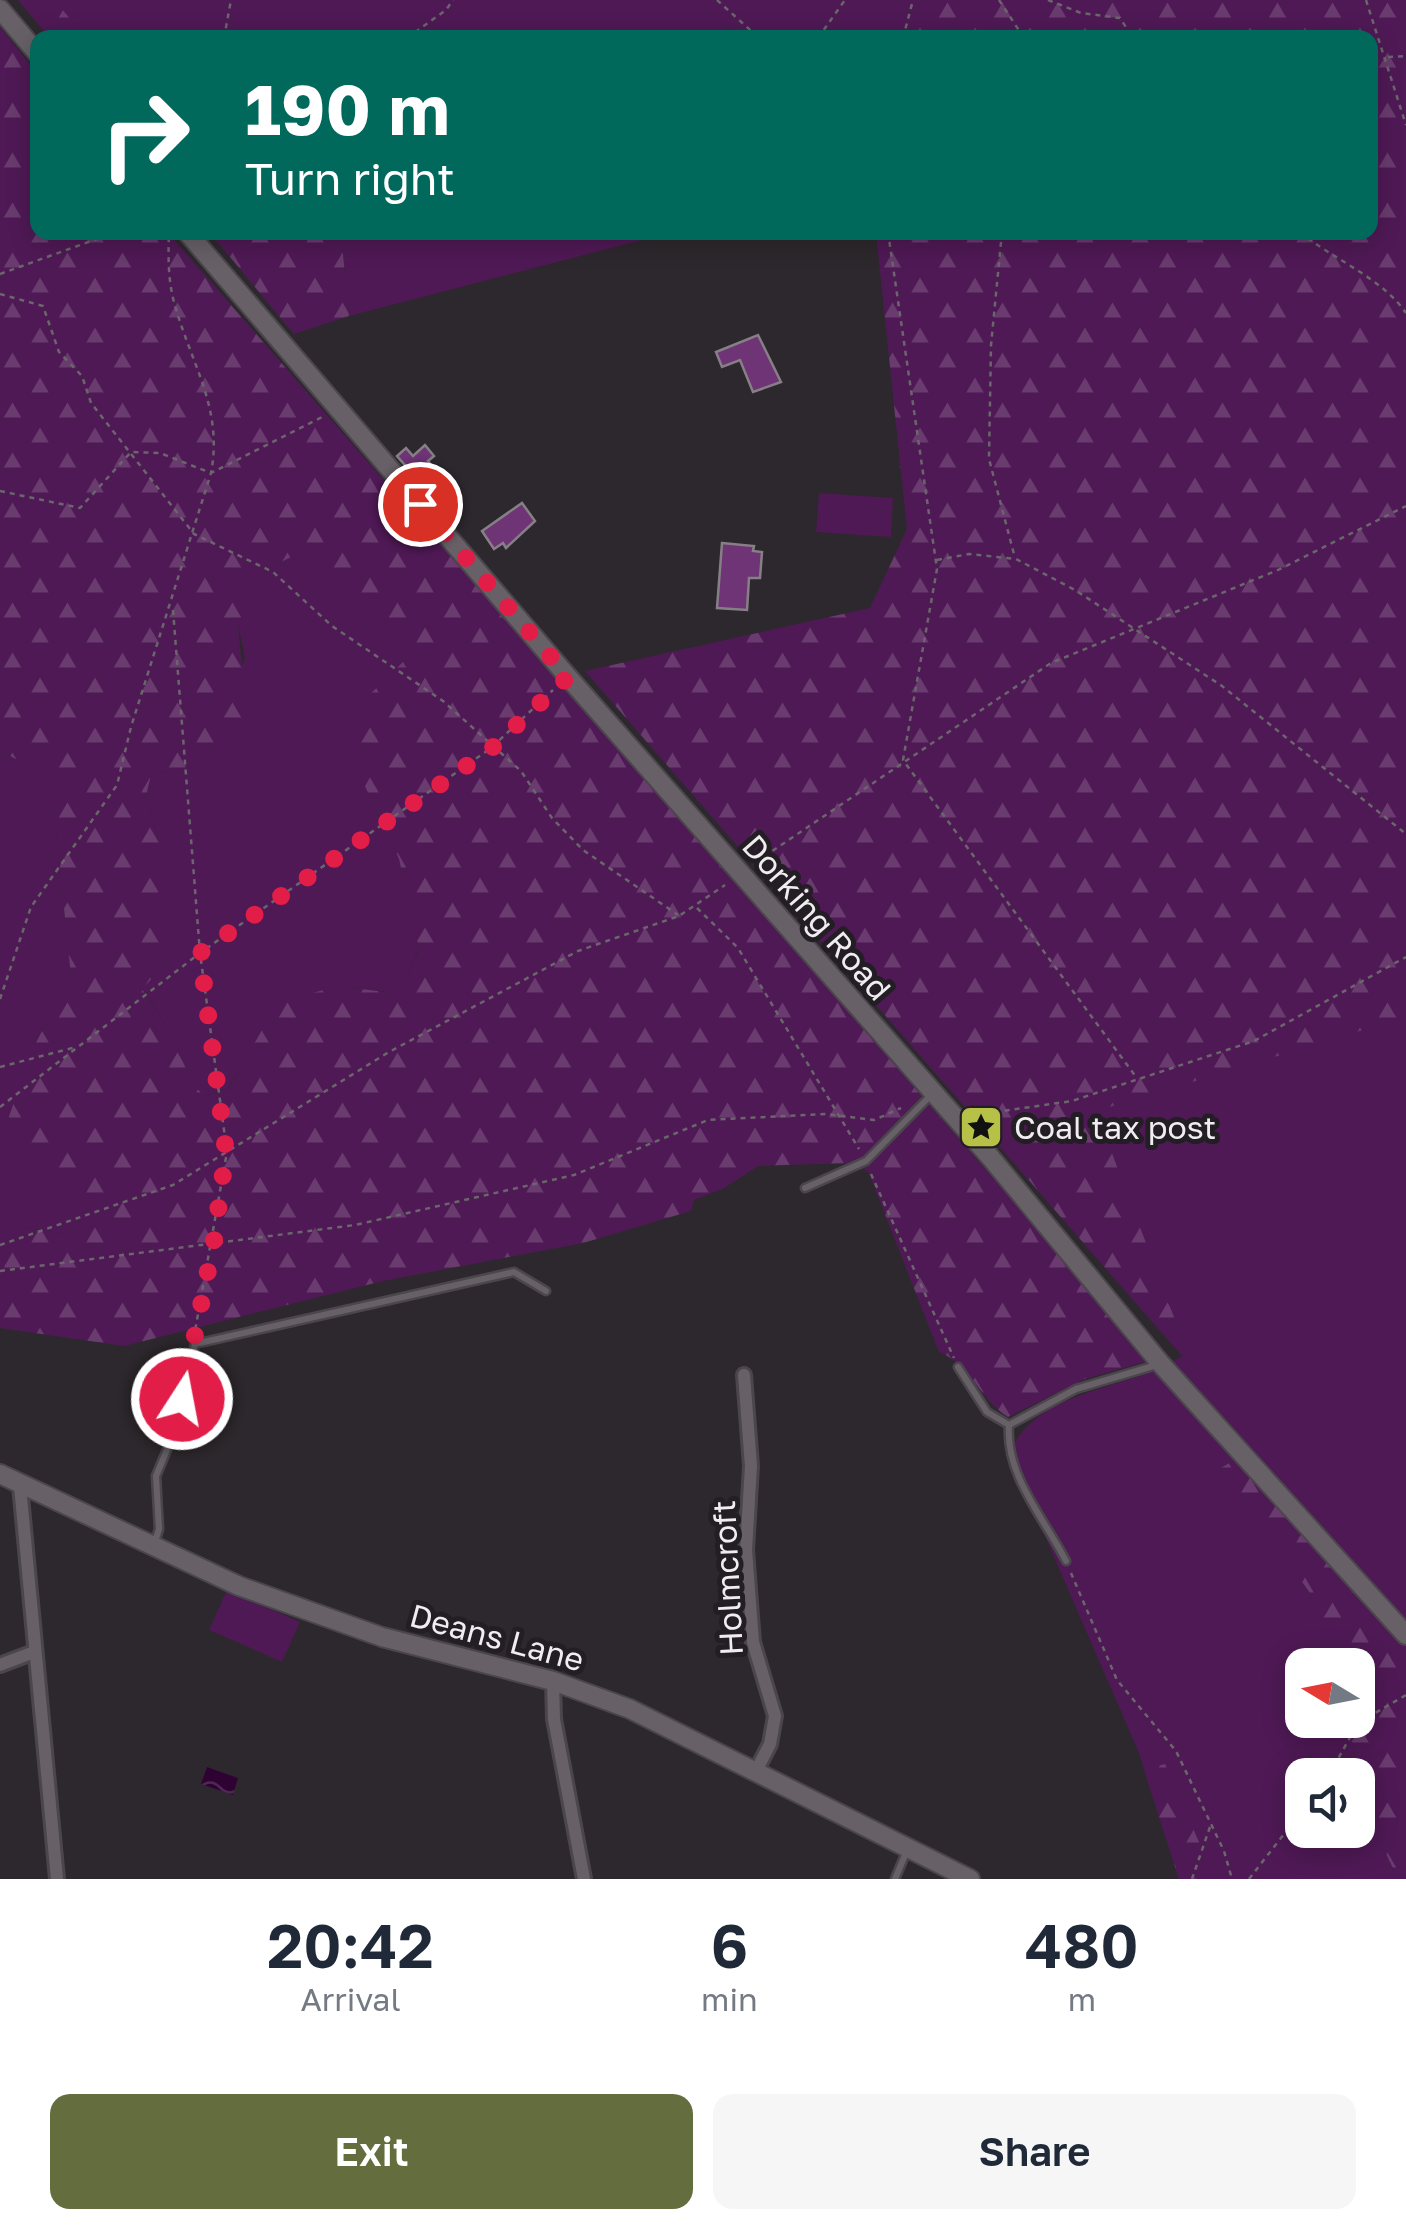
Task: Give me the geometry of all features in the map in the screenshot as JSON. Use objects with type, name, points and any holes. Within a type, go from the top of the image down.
[{"type":"main road","points":[[0,9],[30,45]]},
{"type":"main road","name":"Dorking Road","points":[[195,240],[1161,1364],[1406,1635]]},
{"type":"main road","name":"Deans Lane","points":[[0,1474],[207,1574],[382,1637],[553,1681],[630,1708],[970,1879]]},
{"type":"street","name":"Holmcroft","points":[[744,1375],[751,1466],[746,1550],[753,1642],[775,1716],[770,1744],[756,1771]]},
{"type":"street","points":[[20,1486],[57,1879]]},
{"type":"street","points":[[0,1666],[34,1652]]},
{"type":"street","points":[[553,1681],[554,1720],[584,1879]]},
{"type":"lane","points":[[805,1188],[866,1160],[932,1094]]},
{"type":"lane","points":[[154,1546],[159,1529],[156,1476],[172,1438],[191,1352],[199,1342],[514,1272],[546,1291]]},
{"type":"lane","points":[[1009,1425],[1076,1389],[1161,1364]]},
{"type":"lane","points":[[958,1367],[987,1412],[1009,1425]]},
{"type":"lane","points":[[1009,1425],[1010,1455],[1017,1474],[1066,1562]]},
{"type":"lane","points":[[895,1879],[908,1847]]},
{"type":"path","points":[[225,30],[231,0]]},
{"type":"path","points":[[418,30],[446,10],[453,0]]},
{"type":"path","points":[[717,0],[750,30]]},
{"type":"path","points":[[823,30],[844,0]]},
{"type":"path","points":[[905,30],[912,0]]},
{"type":"path","points":[[999,0],[1019,30]]},
{"type":"path","points":[[1048,0],[1081,13],[1120,18],[1128,30]]},
{"type":"path","points":[[1366,0],[1375,30]]},
{"type":"path","points":[[1378,39],[1406,125]]},
{"type":"path","points":[[1384,58],[1406,56]]},
{"type":"path","points":[[0,274],[94,240]]},
{"type":"path","points":[[0,1000],[31,907],[117,785],[131,726],[172,606],[211,472],[216,443],[212,404],[176,310],[168,272],[169,240]]},
{"type":"path","points":[[889,240],[935,560],[903,760],[1137,1078]]},
{"type":"path","points":[[1001,240],[991,346],[989,459],[1016,560]]},
{"type":"path","points":[[1310,240],[1334,260],[1391,292],[1406,313]]},
{"type":"path","points":[[0,294],[43,306],[59,352],[82,376],[91,403],[194,534],[272,572],[332,626],[444,701],[521,771],[552,818],[583,850],[679,916]]},
{"type":"path","points":[[0,490],[80,508],[131,452],[160,453],[211,472],[338,408]]},
{"type":"path","points":[[0,1244],[173,1186],[389,1052],[578,950],[696,907],[903,760],[1051,664],[1278,570],[1406,506]]},
{"type":"path","points":[[935,560],[969,554],[1016,560],[1075,590],[1222,686],[1406,834]]},
{"type":"path","points":[[172,606],[200,953],[226,1152],[214,1241],[191,1352]]},
{"type":"path","points":[[0,1107],[200,953],[492,748],[568,677]]},
{"type":"path","points":[[696,907],[738,948],[842,1117],[866,1160],[958,1367]]},
{"type":"path","points":[[962,1108],[977,1116],[1072,1101],[1254,1041],[1406,957]]},
{"type":"path","points":[[0,1067],[78,1046]]},
{"type":"path","points":[[0,1271],[355,1226],[574,1175],[708,1120],[826,1114],[874,1120],[903,1107]]},
{"type":"path","points":[[1066,1562],[1117,1680],[1176,1751],[1232,1879]]},
{"type":"path","points":[[1338,1758],[1358,1724],[1406,1695]]},
{"type":"path","points":[[1192,1879],[1211,1824]]},
{"type":"path","points":[[1249,1879],[1285,1833]]},
{"type":"green space","points":[[18,0],[54,0],[80,30],[43,30]]},
{"type":"green space","points":[[54,0],[923,0],[916,30],[79,30]]},
{"type":"green space","points":[[923,0],[1406,0],[1406,1017],[1096,1111],[1177,1325],[1168,1340],[585,671],[870,608],[907,529],[877,240],[1378,240],[1378,30],[916,30]]},
{"type":"green space","points":[[0,27],[30,64],[30,240],[174,240],[1147,1354],[1144,1362],[1085,1379],[1008,1417],[960,1365],[939,1352],[868,1171],[849,1163],[758,1166],[724,1188],[694,1200],[691,1211],[583,1243],[383,1281],[124,1346],[0,1328],[0,1224],[67,1234],[79,1225],[59,1172],[19,1142],[6,1125],[33,1048],[71,977],[53,800],[55,779],[0,751]],"holes":[[[291,557],[330,588],[401,628],[405,660],[360,704],[350,734],[363,782],[399,859],[419,949],[400,994],[339,986],[278,1002],[229,1088],[204,1097],[190,1079],[172,1034],[142,989],[168,961],[172,933],[159,891],[159,842],[146,796],[151,775],[202,764],[237,747],[246,708],[238,626],[258,574]]]},
{"type":"green space","points":[[216,240],[342,240],[349,316],[294,334]]},
{"type":"green space","points":[[342,240],[642,240],[349,316]]},
{"type":"green space","points":[[819,493],[893,498],[891,537],[816,532]]},
{"type":"green space","points":[[291,557],[330,588],[401,628],[406,660],[360,704],[363,782],[399,859],[419,948],[400,994],[339,986],[248,1056],[228,1088],[203,1097],[190,1079],[172,1034],[142,988],[168,961],[171,934],[159,891],[159,842],[146,796],[151,775],[202,764],[245,658],[238,626],[258,574]]},
{"type":"green space","points":[[0,751],[55,779],[53,800],[71,977],[33,1048],[19,1142],[59,1172],[79,1225],[67,1234],[0,1224]]},
{"type":"green space","points":[[1406,981],[1406,1699],[1375,1808],[1375,1758],[1285,1758],[1285,1848],[1375,1848],[1375,1830],[1398,1879],[1179,1879],[1139,1753],[1028,1497],[1012,1448],[1026,1428],[1065,1401],[1138,1377],[1182,1356],[1168,1340],[1177,1325],[1080,1108]]},
{"type":"green space","points":[[1239,1457],[1406,1646],[1406,1879],[1398,1879],[1375,1830],[1375,1758],[1356,1758],[1351,1738],[1375,1738],[1375,1648],[1326,1648],[1310,1593],[1221,1468]]},
{"type":"green space","points":[[227,1590],[300,1622],[282,1662],[209,1630]]},
{"type":"green space","points":[[1165,1764],[1215,1879],[1179,1879],[1144,1770]]},
{"type":"water","points":[[207,1767],[238,1778],[233,1795],[201,1784]]},
{"type":"building","points":[[758,335],[781,382],[753,392],[740,360],[722,367],[716,352]]},
{"type":"building","points":[[425,445],[434,456],[428,461],[433,467],[418,480],[397,456],[406,448],[413,456]]},
{"type":"building","points":[[522,503],[535,521],[506,548],[503,543],[494,549],[482,531]]},
{"type":"building","points":[[722,543],[754,546],[753,551],[762,552],[760,578],[749,578],[747,610],[717,608]]},
{"type":"place","name":"Coal tax post","points":[[981,1127]]},
{"type":"route","points":[[182,1399],[214,1241],[226,1152],[200,953],[492,748],[568,677],[420,504]]}]
